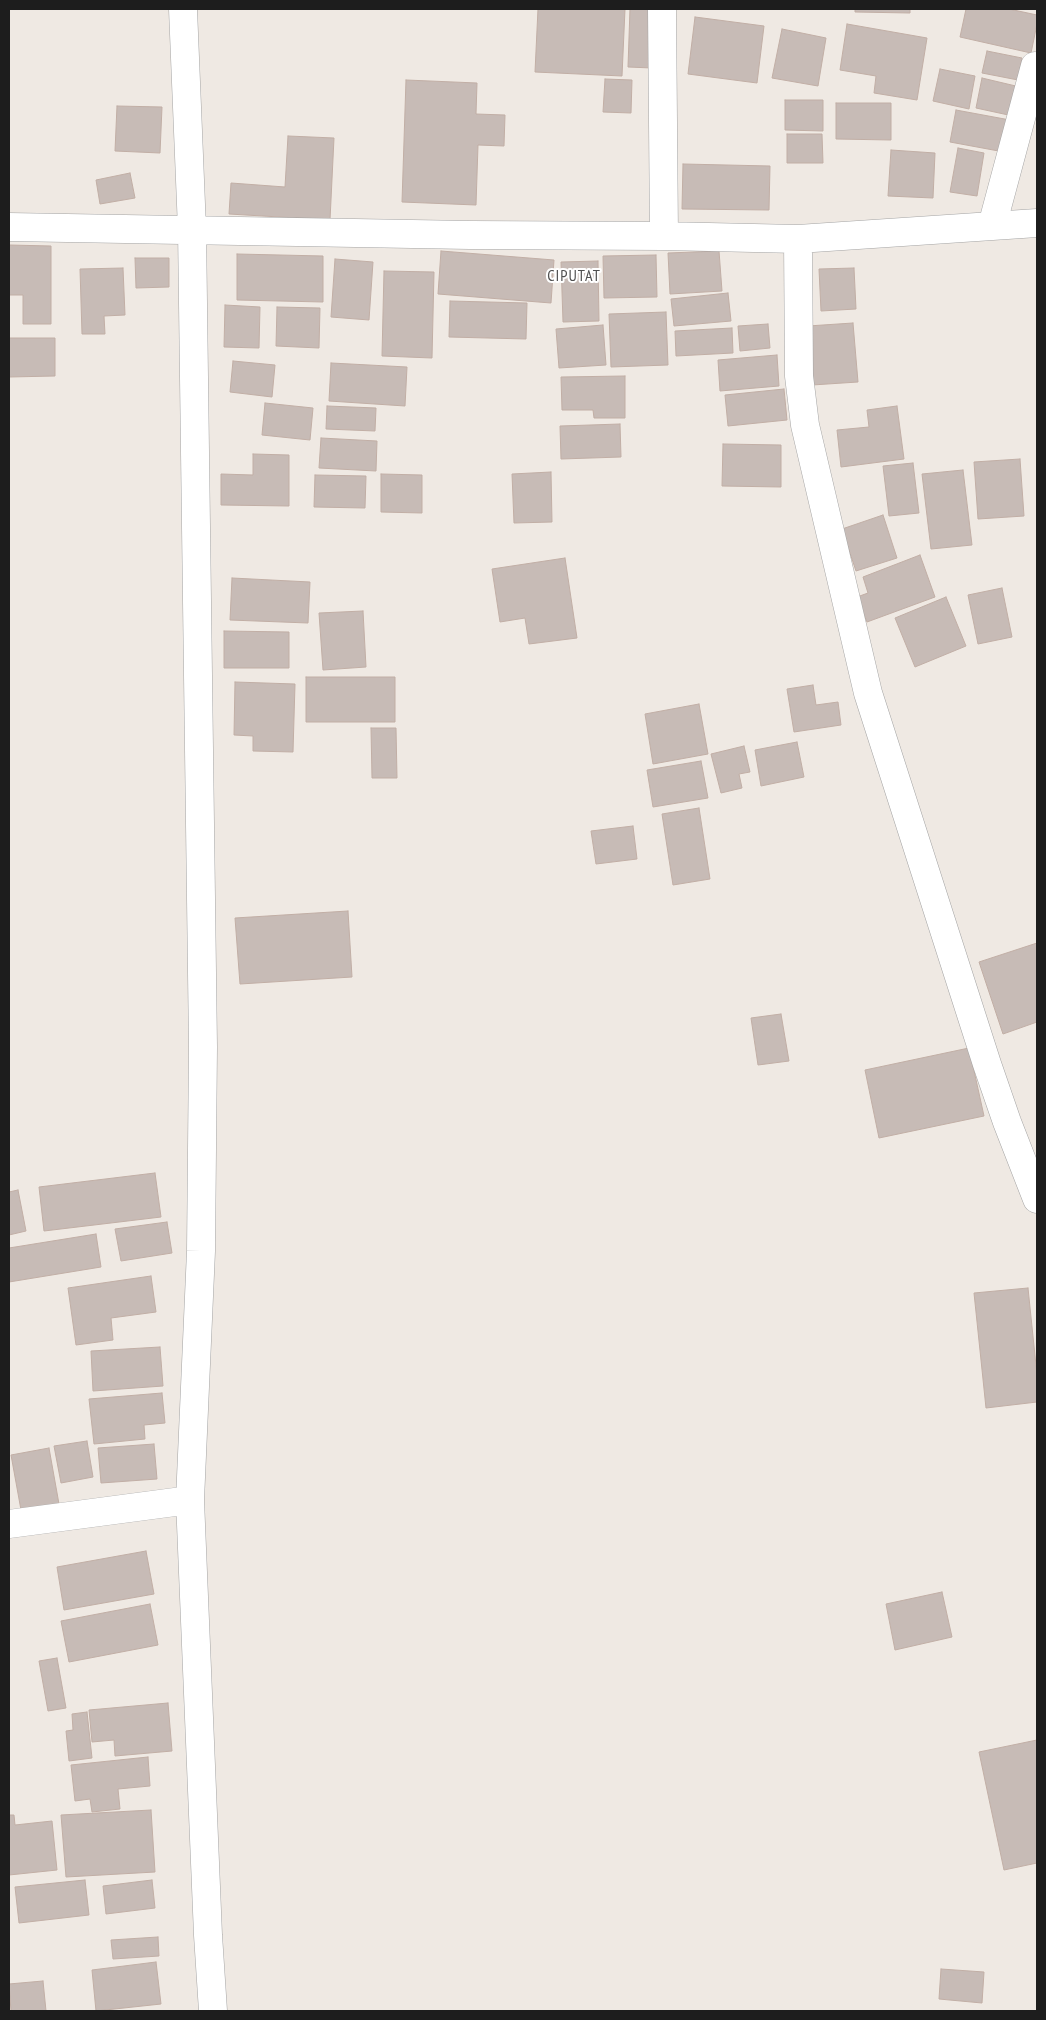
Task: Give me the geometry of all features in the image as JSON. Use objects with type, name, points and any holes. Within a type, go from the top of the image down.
[{"type":"street","points":[[183,9],[192,229],[203,1047],[201,1251],[190,1500],[207,1925],[213,2011]]},
{"type":"street","points":[[662,9],[664,236]]},
{"type":"street","points":[[992,226],[1036,66]]},
{"type":"street","points":[[9,227],[798,239],[1037,223]]},
{"type":"street","points":[[798,239],[799,376],[805,425],[868,693],[987,1064],[1037,1199]]},
{"type":"street","points":[[9,1524],[190,1500]]},
{"type":"building","points":[[538,9],[625,9],[622,76],[535,72]]},
{"type":"building","points":[[630,9],[654,9],[652,68],[628,67]]},
{"type":"building","points":[[855,9],[910,9],[910,13],[855,12]]},
{"type":"building","points":[[966,9],[1009,9],[1037,15],[1031,53],[960,37]]},
{"type":"building","points":[[695,17],[764,26],[757,83],[688,74]]},
{"type":"building","points":[[847,24],[927,38],[917,100],[874,93],[876,76],[840,70]]},
{"type":"building","points":[[782,29],[826,38],[818,86],[772,78]]},
{"type":"building","points":[[987,51],[1022,58],[1018,80],[982,73]]},
{"type":"building","points":[[940,69],[975,76],[969,109],[933,101]]},
{"type":"building","points":[[982,78],[1020,87],[1013,116],[976,108]]},
{"type":"building","points":[[605,79],[632,80],[631,113],[603,112]]},
{"type":"building","points":[[406,80],[477,83],[476,114],[505,115],[504,146],[478,145],[476,205],[402,202]]},
{"type":"building","points":[[785,100],[823,100],[823,131],[785,130]]},
{"type":"building","points":[[836,103],[891,103],[891,140],[836,139]]},
{"type":"building","points":[[117,106],[162,107],[160,153],[115,151]]},
{"type":"building","points":[[956,110],[1010,120],[1004,152],[950,142]]},
{"type":"building","points":[[787,134],[822,134],[823,163],[787,163]]},
{"type":"building","points":[[288,136],[334,138],[330,220],[229,214],[231,183],[285,187]]},
{"type":"building","points":[[958,148],[984,153],[977,196],[950,192]]},
{"type":"building","points":[[891,150],[935,153],[933,198],[888,196]]},
{"type":"building","points":[[683,164],[770,166],[769,210],[682,209]]},
{"type":"building","points":[[130,173],[135,198],[100,204],[96,180]]},
{"type":"building","points":[[9,245],[51,246],[51,324],[23,324],[23,295],[9,295]]},
{"type":"building","points":[[441,251],[554,260],[551,303],[438,294]]},
{"type":"building","points":[[719,251],[722,291],[670,294],[668,253]]},
{"type":"building","points":[[237,254],[323,256],[323,302],[237,300]]},
{"type":"building","points":[[656,255],[657,297],[604,298],[603,256]]},
{"type":"building","points":[[135,258],[169,258],[169,287],[136,288]]},
{"type":"building","points":[[335,259],[373,262],[369,320],[331,317]]},
{"type":"building","points":[[598,261],[599,321],[563,322],[561,262]]},
{"type":"building","points":[[123,268],[125,315],[104,316],[105,334],[82,334],[80,269]]},
{"type":"building","points":[[854,268],[856,309],[821,311],[819,269]]},
{"type":"building","points":[[384,271],[434,272],[432,358],[382,356]]},
{"type":"building","points":[[728,293],[731,321],[674,326],[671,299]]},
{"type":"building","points":[[450,301],[527,303],[526,339],[449,337]]},
{"type":"building","points":[[225,305],[260,307],[259,348],[224,347]]},
{"type":"building","points":[[277,307],[320,308],[319,348],[276,346]]},
{"type":"building","points":[[666,312],[668,365],[611,367],[609,314]]},
{"type":"building","points":[[853,323],[858,382],[812,385],[808,326]]},
{"type":"building","points":[[768,324],[770,348],[740,351],[738,326]]},
{"type":"building","points":[[603,325],[606,365],[559,368],[556,329]]},
{"type":"building","points":[[732,328],[733,353],[676,356],[675,331]]},
{"type":"building","points":[[9,338],[55,338],[55,376],[9,377]]},
{"type":"building","points":[[777,355],[779,386],[720,391],[718,360]]},
{"type":"building","points":[[233,361],[275,365],[272,397],[230,392]]},
{"type":"building","points":[[331,363],[407,367],[405,406],[329,401]]},
{"type":"building","points":[[625,376],[625,418],[594,418],[593,410],[562,410],[561,377]]},
{"type":"building","points":[[784,389],[787,420],[728,426],[725,395]]},
{"type":"building","points":[[265,403],[313,408],[310,440],[262,435]]},
{"type":"building","points":[[327,406],[376,408],[375,431],[326,429]]},
{"type":"building","points":[[897,406],[904,459],[841,467],[837,430],[869,427],[867,410]]},
{"type":"building","points":[[620,424],[621,457],[561,459],[560,426]]},
{"type":"building","points":[[321,438],[377,441],[376,471],[319,468]]},
{"type":"building","points":[[723,444],[781,445],[781,487],[722,486]]},
{"type":"building","points":[[253,454],[289,455],[289,506],[221,505],[221,474],[253,475]]},
{"type":"building","points":[[1020,459],[1024,516],[978,519],[974,462]]},
{"type":"building","points":[[913,463],[919,513],[889,516],[883,466]]},
{"type":"building","points":[[963,470],[972,545],[931,549],[922,474]]},
{"type":"building","points":[[551,472],[552,522],[514,523],[512,474]]},
{"type":"building","points":[[381,474],[422,475],[422,513],[381,512]]},
{"type":"building","points":[[315,475],[366,476],[365,508],[314,507]]},
{"type":"building","points":[[883,515],[897,558],[856,571],[842,529]]},
{"type":"building","points":[[920,555],[935,597],[867,622],[857,597],[868,593],[863,577]]},
{"type":"building","points":[[565,558],[577,638],[529,644],[525,618],[500,622],[492,569]]},
{"type":"building","points":[[232,578],[310,582],[308,623],[230,620]]},
{"type":"building","points":[[1002,588],[1012,637],[978,644],[968,595]]},
{"type":"building","points":[[946,597],[966,646],[915,667],[895,618]]},
{"type":"building","points":[[363,611],[366,667],[323,670],[319,613]]},
{"type":"building","points":[[224,631],[289,632],[289,668],[224,668]]},
{"type":"building","points":[[306,677],[395,677],[395,722],[306,722]]},
{"type":"building","points":[[235,682],[295,684],[293,752],[253,751],[253,736],[234,735]]},
{"type":"building","points":[[813,685],[816,705],[838,702],[841,725],[794,732],[787,689]]},
{"type":"building","points":[[699,704],[708,754],[653,764],[645,714]]},
{"type":"building","points":[[371,728],[396,728],[397,778],[372,778]]},
{"type":"building","points":[[797,742],[804,777],[761,786],[755,750]]},
{"type":"building","points":[[744,746],[750,772],[739,774],[742,788],[721,793],[711,754]]},
{"type":"building","points":[[701,761],[708,798],[653,807],[647,770]]},
{"type":"building","points":[[699,808],[710,879],[673,885],[662,814]]},
{"type":"building","points":[[633,826],[637,859],[596,864],[591,831]]},
{"type":"building","points":[[348,911],[352,977],[240,984],[235,918]]},
{"type":"building","points":[[1037,943],[1037,1022],[1003,1034],[979,962]]},
{"type":"building","points":[[781,1014],[789,1061],[758,1065],[751,1018]]},
{"type":"building","points":[[969,1048],[984,1116],[879,1138],[865,1070]]},
{"type":"building","points":[[155,1173],[161,1217],[44,1231],[39,1187]]},
{"type":"building","points":[[18,1190],[26,1231],[9,1235],[9,1192]]},
{"type":"building","points":[[167,1222],[172,1253],[121,1261],[115,1229]]},
{"type":"building","points":[[96,1234],[101,1267],[9,1282],[9,1248]]},
{"type":"building","points":[[151,1276],[156,1312],[111,1318],[113,1340],[76,1345],[68,1288]]},
{"type":"building","points":[[1028,1288],[1037,1375],[1037,1402],[986,1408],[974,1293]]},
{"type":"building","points":[[160,1347],[163,1386],[93,1391],[91,1351]]},
{"type":"building","points":[[162,1393],[165,1423],[144,1425],[145,1439],[94,1444],[89,1399]]},
{"type":"building","points":[[87,1441],[93,1477],[61,1483],[54,1446]]},
{"type":"building","points":[[154,1444],[157,1479],[101,1483],[98,1448]]},
{"type":"building","points":[[49,1448],[59,1504],[21,1510],[11,1455]]},
{"type":"building","points":[[146,1551],[154,1594],[64,1610],[57,1567]]},
{"type":"building","points":[[942,1592],[952,1637],[895,1650],[886,1604]]},
{"type":"building","points":[[150,1604],[158,1645],[69,1662],[61,1621]]},
{"type":"building","points":[[57,1658],[66,1708],[48,1711],[39,1661]]},
{"type":"building","points":[[168,1703],[172,1751],[115,1756],[114,1740],[92,1742],[89,1710]]},
{"type":"building","points":[[87,1712],[92,1758],[69,1761],[66,1731],[73,1730],[72,1714]]},
{"type":"building","points":[[1037,1740],[1037,1863],[1004,1870],[979,1752]]},
{"type":"building","points":[[148,1757],[150,1786],[118,1789],[120,1809],[92,1812],[90,1799],[75,1801],[71,1765]]},
{"type":"building","points":[[151,1810],[155,1872],[66,1877],[61,1815]]},
{"type":"building","points":[[9,1815],[14,1815],[15,1825],[52,1821],[57,1870],[9,1875]]},
{"type":"building","points":[[85,1880],[89,1915],[19,1923],[15,1887]]},
{"type":"building","points":[[152,1880],[155,1908],[106,1914],[103,1886]]},
{"type":"building","points":[[158,1937],[159,1956],[113,1959],[111,1940]]},
{"type":"building","points":[[156,1962],[161,2004],[96,2011],[92,1970]]},
{"type":"building","points":[[941,1969],[984,1972],[982,2003],[939,1999]]},
{"type":"building","points":[[43,1981],[46,2011],[11,2011],[9,1984]]},
{"type":"district","name":"CIPUTAT","points":[[574,276]]}]
